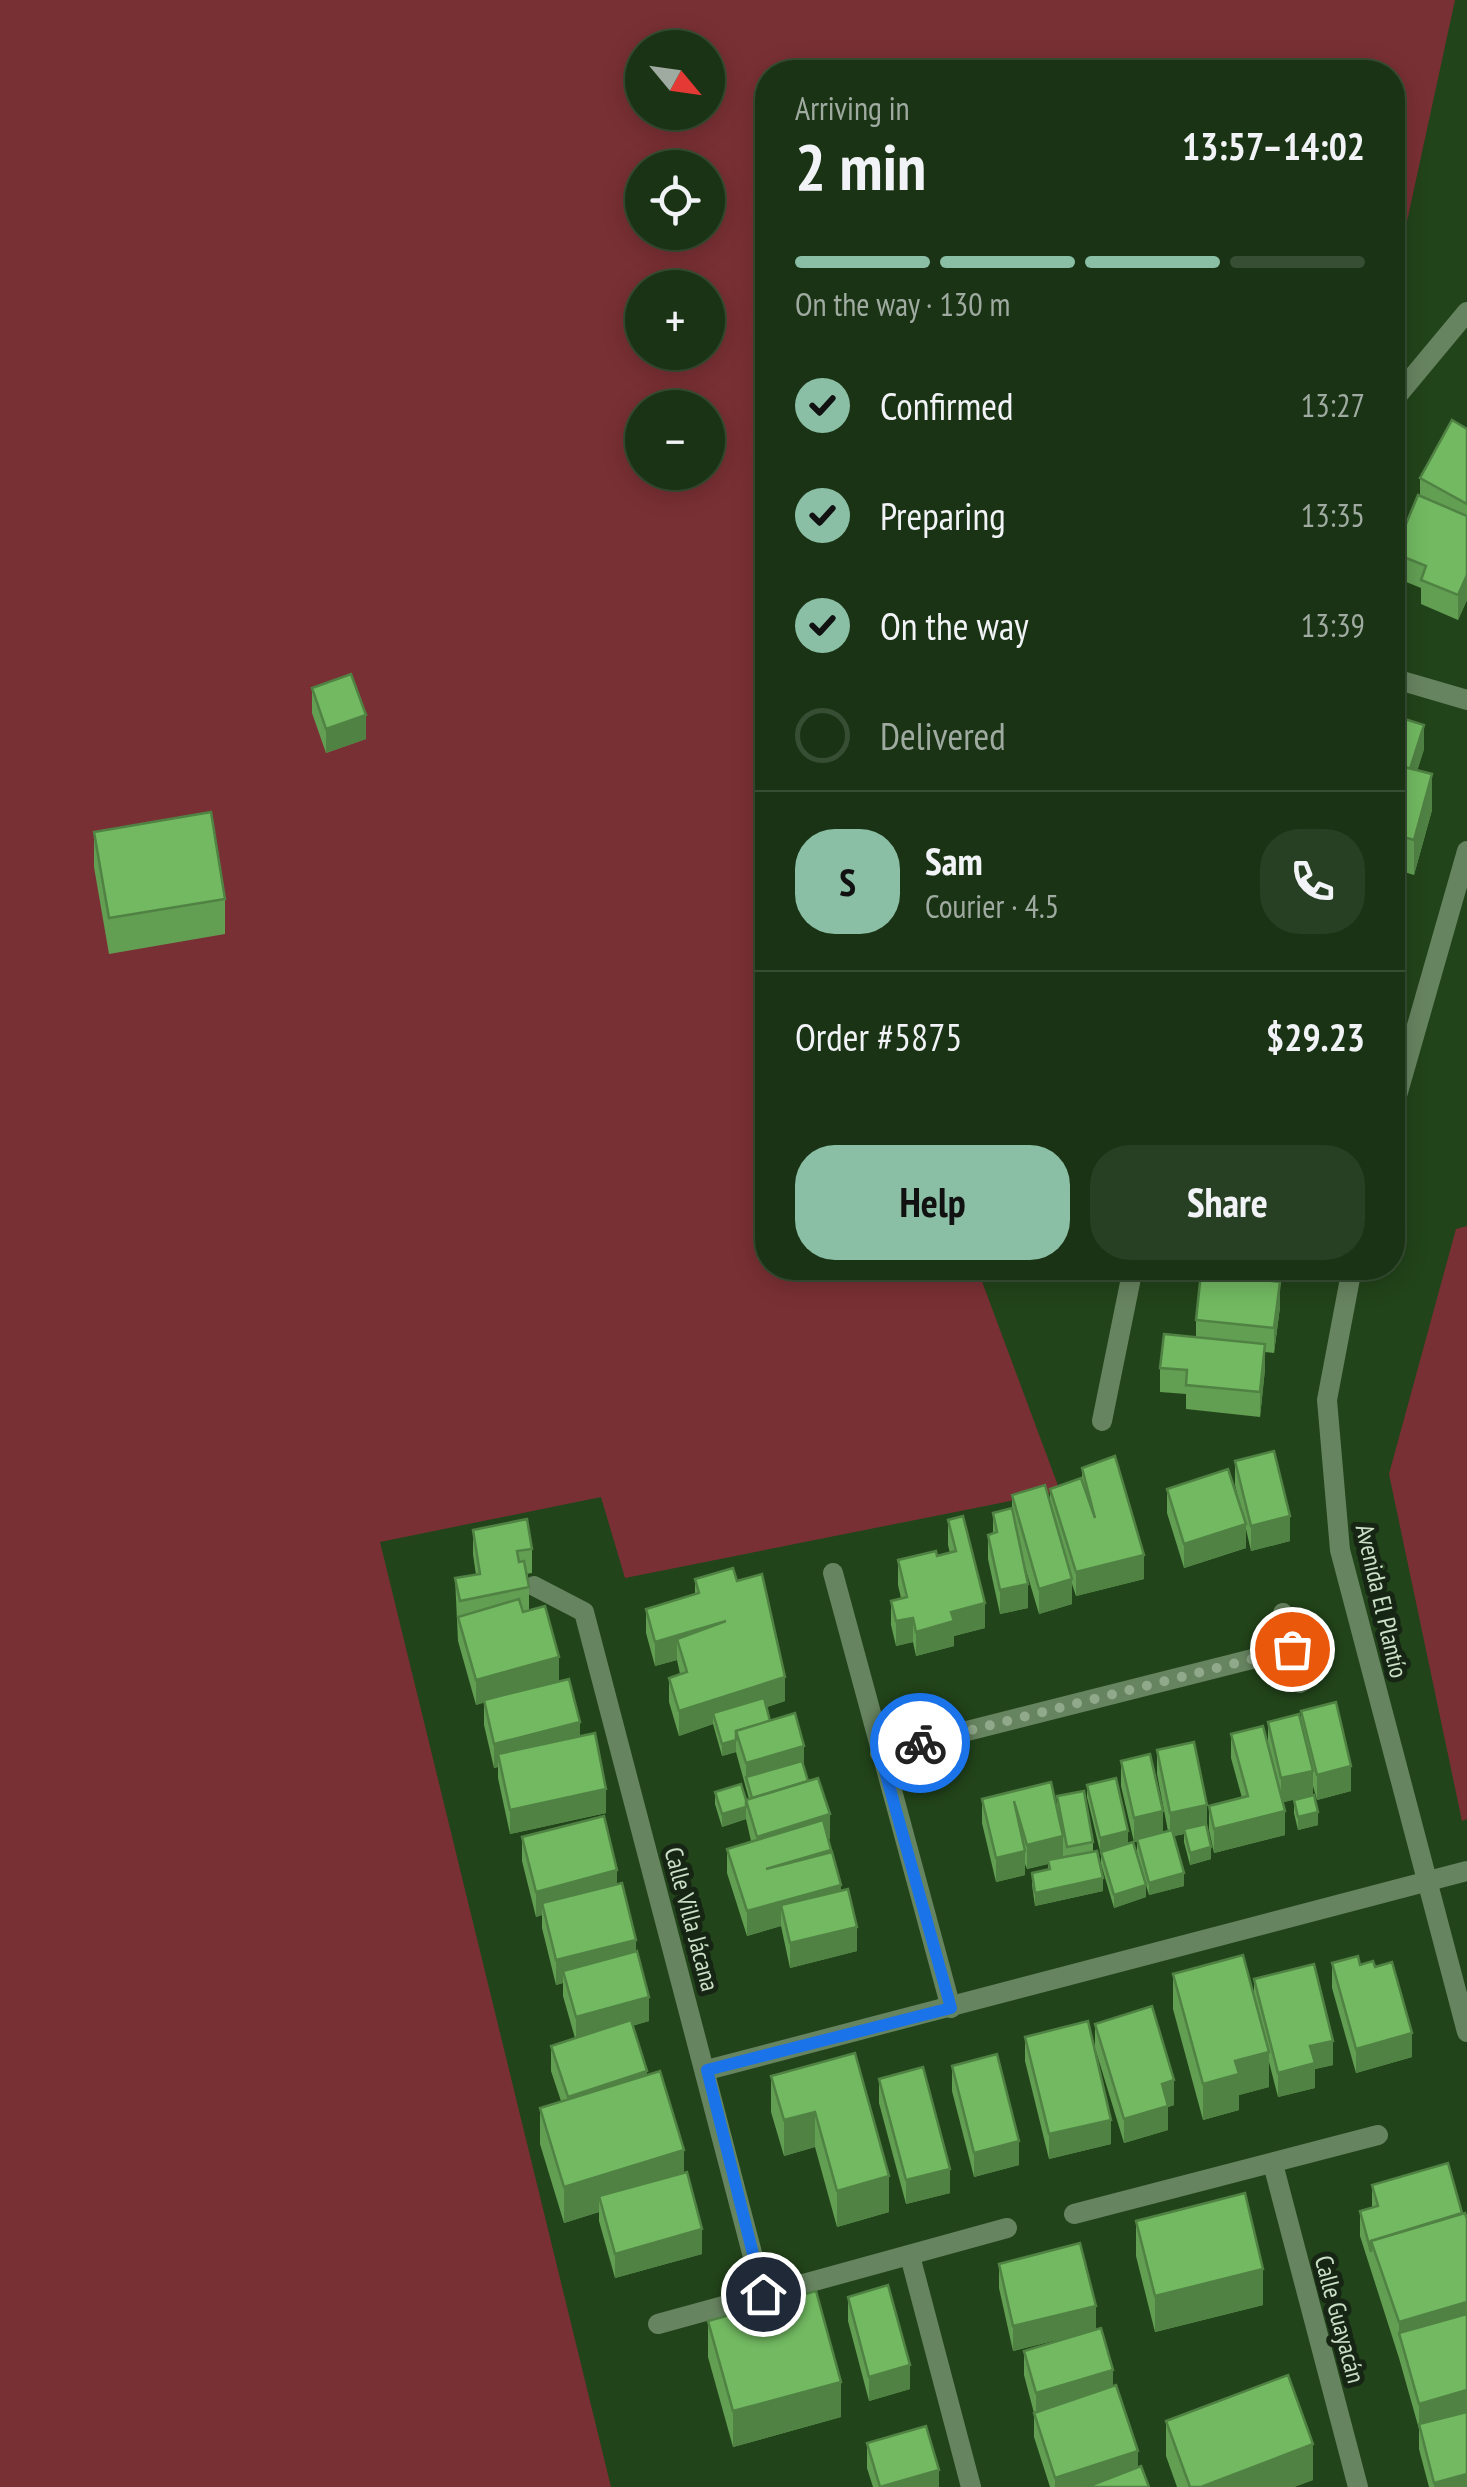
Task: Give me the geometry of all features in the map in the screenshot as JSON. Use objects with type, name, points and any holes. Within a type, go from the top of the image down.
[{"type":"street","points":[[1405,386],[1467,312]]},
{"type":"street","points":[[1405,682],[1467,700]]},
{"type":"street","points":[[1405,1067],[1467,850]]},
{"type":"street","points":[[1102,1421],[1131,1280]]},
{"type":"street","name":"Avenida El Plantío","points":[[1350,1280],[1327,1400],[1340,1550],[1467,2032]]},
{"type":"street","points":[[833,1573],[951,2008]]},
{"type":"street","name":"Calle Villa Jácana","points":[[534,1586],[584,1612],[763,2294]]},
{"type":"street","points":[[1283,1613],[1300,1683]]},
{"type":"street","points":[[880,1753],[1292,1649]]},
{"type":"street","points":[[707,2070],[1467,1872]]},
{"type":"street","points":[[1074,2214],[1378,2135]]},
{"type":"street","name":"Calle Guayacán","points":[[1273,2164],[1358,2487]]},
{"type":"street","points":[[658,2324],[1007,2228]]},
{"type":"street","points":[[910,2256],[971,2487]]},
{"type":"shaded area","points":[[0,0],[1455,0],[1405,231],[1405,60],[755,60],[755,1280],[981,1280],[1060,1491],[625,1578],[601,1497],[380,1542],[611,2487],[0,2487]]},
{"type":"shaded area","points":[[1467,1226],[1467,1819],[1462,1821],[1389,1474],[1456,1229]]},
{"type":"building","points":[[1452,420],[1467,429],[1467,504],[1420,478]]},
{"type":"building","points":[[1418,495],[1467,516],[1467,575],[1458,595],[1421,580],[1426,566],[1405,557],[1405,526]]},
{"type":"building","points":[[351,674],[366,715],[326,729],[312,688]]},
{"type":"building","points":[[1405,719],[1424,725],[1410,769],[1405,768]]},
{"type":"building","points":[[1405,767],[1432,774],[1414,840],[1405,838]]},
{"type":"building","points":[[211,812],[225,899],[109,918],[94,832]]},
{"type":"building","points":[[1200,1280],[1280,1282],[1274,1328],[1196,1320]]},
{"type":"building","points":[[1164,1334],[1265,1344],[1260,1392],[1186,1385],[1187,1370],[1160,1368]]},
{"type":"building","points":[[1274,1451],[1290,1516],[1251,1526],[1235,1461]]},
{"type":"building","points":[[1115,1456],[1144,1555],[1076,1572],[1050,1489],[1081,1478],[1095,1518],[1082,1468]]},
{"type":"building","points":[[1228,1469],[1246,1524],[1184,1544],[1167,1489]]},
{"type":"building","points":[[1045,1485],[1072,1579],[1039,1589],[1012,1495]]},
{"type":"building","points":[[1012,1508],[1028,1584],[1000,1590],[988,1535],[997,1532],[993,1513]]},
{"type":"building","points":[[963,1516],[985,1603],[951,1612],[954,1621],[916,1632],[913,1618],[896,1621],[891,1601],[907,1597],[898,1560],[936,1551],[937,1556],[956,1551],[948,1520]]},
{"type":"building","points":[[527,1519],[532,1549],[517,1551],[519,1562],[524,1561],[529,1587],[460,1601],[455,1578],[480,1574],[473,1530]]},
{"type":"building","points":[[733,1568],[737,1581],[762,1574],[785,1677],[679,1711],[669,1678],[687,1672],[677,1639],[726,1621],[655,1642],[646,1609],[699,1593],[695,1579]]},
{"type":"building","points":[[519,1599],[523,1612],[545,1606],[559,1657],[476,1680],[458,1617]]},
{"type":"building","points":[[569,1679],[580,1722],[494,1744],[484,1700]]},
{"type":"building","points":[[764,1698],[770,1721],[736,1731],[736,1740],[722,1744],[713,1713]]},
{"type":"building","points":[[1336,1702],[1351,1766],[1317,1775],[1301,1711]]},
{"type":"building","points":[[795,1713],[804,1746],[746,1763],[736,1731]]},
{"type":"building","points":[[1299,1714],[1313,1771],[1281,1778],[1268,1722]]},
{"type":"building","points":[[1263,1726],[1285,1811],[1214,1829],[1209,1806],[1248,1796],[1231,1734]]},
{"type":"building","points":[[595,1733],[606,1789],[510,1810],[498,1754]]},
{"type":"building","points":[[1194,1742],[1207,1805],[1170,1813],[1157,1750]]},
{"type":"building","points":[[1150,1754],[1163,1811],[1134,1818],[1121,1761]]},
{"type":"building","points":[[802,1761],[808,1781],[752,1798],[746,1777]]},
{"type":"building","points":[[818,1778],[830,1814],[757,1837],[746,1800]]},
{"type":"building","points":[[1116,1778],[1128,1831],[1100,1838],[1087,1785]]},
{"type":"building","points":[[1051,1782],[1063,1836],[1027,1845],[1014,1801],[1025,1851],[996,1858],[982,1799]]},
{"type":"building","points":[[741,1784],[746,1807],[722,1814],[715,1792]]},
{"type":"building","points":[[1084,1791],[1093,1842],[1067,1847],[1057,1796]]},
{"type":"building","points":[[1314,1795],[1318,1812],[1298,1817],[1294,1800]]},
{"type":"building","points":[[604,1816],[617,1870],[536,1892],[522,1837]]},
{"type":"building","points":[[823,1820],[831,1850],[766,1869],[832,1852],[841,1885],[747,1911],[727,1849]]},
{"type":"building","points":[[1206,1824],[1211,1847],[1190,1853],[1184,1829]]},
{"type":"building","points":[[1172,1830],[1184,1873],[1149,1883],[1137,1839]]},
{"type":"building","points":[[1133,1842],[1146,1885],[1114,1895],[1101,1852]]},
{"type":"building","points":[[1097,1851],[1103,1878],[1035,1893],[1032,1873],[1050,1869],[1048,1860]]},
{"type":"building","points":[[622,1883],[636,1940],[556,1960],[542,1903]]},
{"type":"building","points":[[848,1889],[857,1927],[790,1943],[781,1905]]},
{"type":"building","points":[[637,1951],[649,1997],[576,2017],[563,1971]]},
{"type":"building","points":[[1243,1955],[1269,2052],[1235,2061],[1239,2074],[1203,2084],[1173,1974]]},
{"type":"building","points":[[1358,1956],[1360,1965],[1373,1961],[1375,1967],[1392,1962],[1412,2033],[1356,2049],[1332,1963]]},
{"type":"building","points":[[1314,1964],[1333,2041],[1310,2046],[1315,2063],[1278,2073],[1254,1979]]},
{"type":"building","points":[[1152,2006],[1174,2080],[1162,2084],[1168,2106],[1124,2119],[1095,2024]]},
{"type":"building","points":[[631,2020],[647,2071],[568,2097],[551,2046]]},
{"type":"building","points":[[1088,2021],[1111,2120],[1049,2134],[1025,2037]]},
{"type":"building","points":[[855,2053],[889,2176],[837,2191],[815,2112],[784,2120],[771,2076]]},
{"type":"building","points":[[997,2054],[1019,2141],[974,2153],[952,2066]]},
{"type":"building","points":[[923,2067],[950,2169],[906,2180],[879,2079]]},
{"type":"building","points":[[660,2071],[684,2150],[564,2187],[540,2108]]},
{"type":"building","points":[[1448,2163],[1462,2213],[1371,2241],[1371,2252],[1360,2211],[1378,2206],[1372,2185]]},
{"type":"building","points":[[687,2172],[702,2229],[615,2254],[599,2196]]},
{"type":"building","points":[[1245,2193],[1263,2269],[1155,2296],[1136,2221]]},
{"type":"building","points":[[1465,2213],[1467,2302],[1399,2322],[1371,2241]]},
{"type":"building","points":[[1080,2243],[1096,2306],[1013,2326],[999,2264]]},
{"type":"building","points":[[888,2285],[910,2365],[869,2377],[848,2297]]},
{"type":"building","points":[[816,2291],[841,2382],[733,2411],[708,2321]]},
{"type":"building","points":[[1467,2314],[1467,2390],[1419,2404],[1399,2333]]},
{"type":"building","points":[[1101,2328],[1113,2370],[1036,2393],[1024,2351]]},
{"type":"building","points":[[1288,2375],[1313,2444],[1201,2487],[1190,2487],[1166,2421]]},
{"type":"building","points":[[1116,2385],[1138,2451],[1055,2478],[1034,2413]]},
{"type":"building","points":[[1467,2412],[1467,2474],[1434,2483],[1419,2424]]},
{"type":"building","points":[[926,2426],[939,2470],[880,2487],[867,2443]]},
{"type":"building","points":[[1141,2466],[1149,2487],[1087,2487]]},
{"type":"way so far","points":[[920,1743],[1292,1649]]},
{"type":"route","points":[[763,2294],[707,2070],[951,2008],[880,1753],[920,1743]]}]
